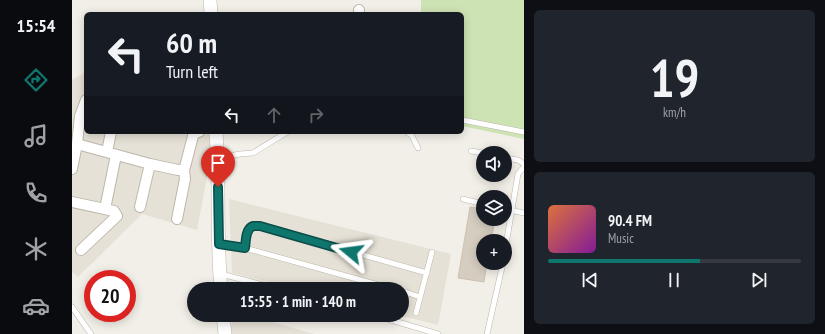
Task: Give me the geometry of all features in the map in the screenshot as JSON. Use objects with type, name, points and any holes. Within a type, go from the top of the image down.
[{"type":"street","points":[[210,0],[211,12]]},
{"type":"street","points":[[72,169],[77,144],[80,116],[84,105]]},
{"type":"street","points":[[104,209],[112,154],[111,134]]},
{"type":"street","points":[[177,219],[185,179],[184,170],[194,134]]},
{"type":"street","points":[[216,134],[221,282]]},
{"type":"street","points":[[77,144],[150,164],[184,170]]},
{"type":"street","points":[[140,207],[150,164]]},
{"type":"street","points":[[72,202],[114,211],[117,216],[81,250]]},
{"type":"street","points":[[224,322],[225,334]]},
{"type":"lane","points":[[464,120],[524,132]]},
{"type":"lane","points":[[218,158],[254,153],[284,134]]},
{"type":"lane","points":[[410,134],[418,148]]},
{"type":"lane","points":[[471,151],[476,152]]},
{"type":"lane","points":[[512,159],[518,160],[524,164]]},
{"type":"lane","points":[[524,167],[518,174],[512,210],[524,213]]},
{"type":"lane","points":[[462,199],[476,202]]},
{"type":"lane","points":[[245,248],[247,234],[250,229],[253,226],[260,226],[427,273]]},
{"type":"lane","points":[[219,244],[245,248],[368,282]]},
{"type":"lane","points":[[416,313],[432,252]]},
{"type":"lane","points":[[486,334],[501,270]]},
{"type":"lane","points":[[220,274],[252,282]]},
{"type":"lane","points":[[409,293],[420,296]]},
{"type":"lane","points":[[72,307],[91,334]]},
{"type":"lane","points":[[398,322],[438,334]]},
{"type":"shaded area","points":[[84,73],[84,134],[208,134],[212,150],[197,230],[142,214],[78,277],[72,272],[72,80]]},
{"type":"shaded area","points":[[229,199],[451,254],[438,325],[409,318],[409,282],[267,282],[232,273]]},
{"type":"shaded area","points":[[234,322],[272,322],[314,334],[232,334],[231,324]]},
{"type":"green space","points":[[421,0],[524,0],[524,139],[464,126],[464,12],[421,12]]},
{"type":"building","points":[[470,207],[476,208],[476,226],[494,226],[492,234],[476,234],[476,270],[486,270],[484,282],[458,278]]},
{"type":"route","points":[[218,187],[219,244],[245,248],[247,234],[250,229],[253,226],[260,226],[351,252]]}]
